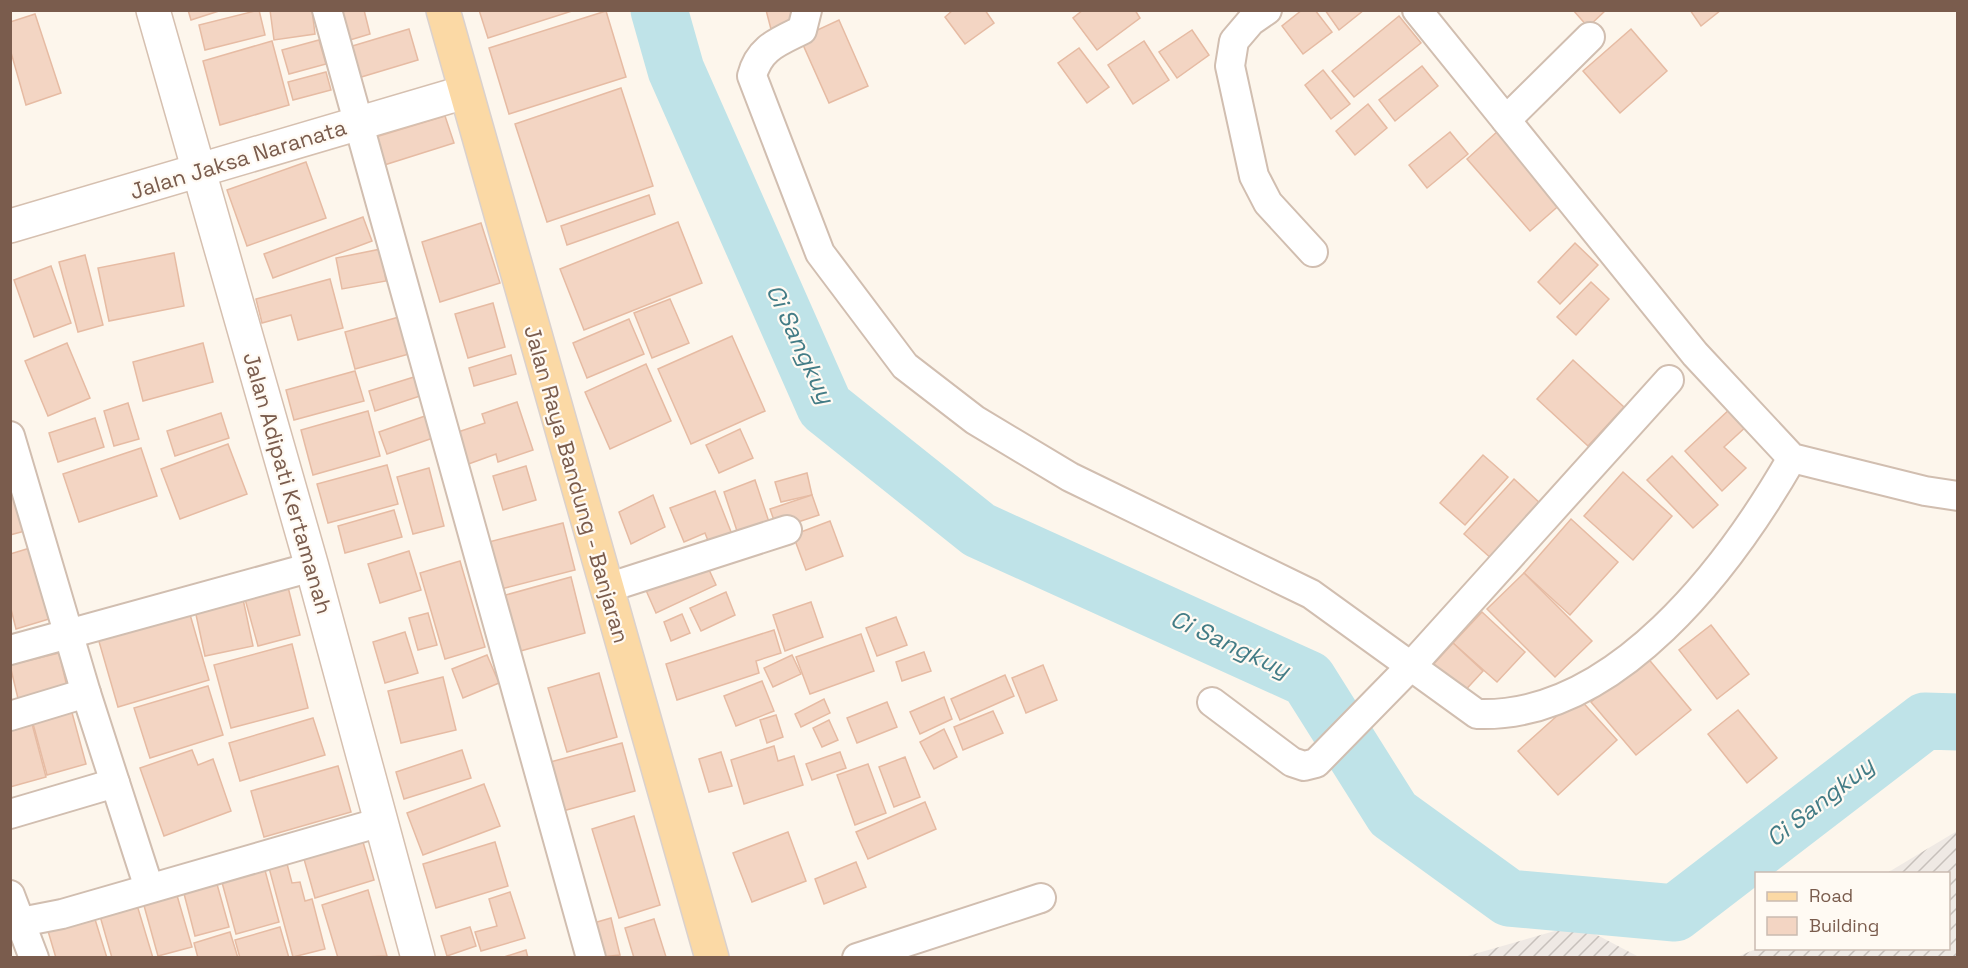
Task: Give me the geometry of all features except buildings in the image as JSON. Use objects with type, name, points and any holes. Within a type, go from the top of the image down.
[{"type":"main road","name":"Jalan Adipati Kertamanah","points":[[153,10],[201,171],[312,567],[418,957]]},
{"type":"main road","name":"Jalan Raya Bandung - Banjaran","points":[[443,10],[712,957]]},
{"type":"main road","name":"Jalan Jaksa Naranata","points":[[10,226],[465,92]]},
{"type":"street","points":[[327,10],[591,957]]},
{"type":"street","points":[[807,10],[802,30],[765,48],[756,62],[752,76],[820,253],[905,366],[975,420],[1070,477],[1311,594],[1477,714],[1504,715],[1534,707],[1581,688],[1623,662],[1685,608],[1736,546],[1792,458]]},
{"type":"street","points":[[1267,10],[1251,21],[1234,40],[1230,66],[1254,176],[1268,203],[1313,252]]},
{"type":"street","points":[[1417,10],[1695,354],[1792,458],[1924,491],[1958,496]]},
{"type":"street","points":[[1506,120],[1590,37]]},
{"type":"street","points":[[1212,702],[1292,762],[1304,766],[1316,763],[1411,666],[1669,380]]},
{"type":"street","points":[[13,453],[86,693],[149,888]]},
{"type":"street","points":[[607,588],[787,530]]},
{"type":"street","points":[[10,651],[312,567]]},
{"type":"street","points":[[10,716],[86,693]]},
{"type":"street","points":[[10,813],[115,783]]},
{"type":"street","points":[[21,922],[62,914],[381,822]]},
{"type":"street","points":[[10,895],[34,957]]},
{"type":"street","points":[[857,957],[1041,898]]},
{"type":"shaded area","points":[[1957,831],[1957,957],[1737,957],[1755,949],[1950,950],[1950,872],[1889,872]]},
{"type":"shaded area","points":[[1576,925],[1639,957],[1464,957]]},
{"type":"waterway","name":"Ci Sangkuy","points":[[659,10],[676,70],[825,407],[979,530],[1308,679],[1393,814],[1509,898],[1675,913],[1925,721],[1958,722]]}]
